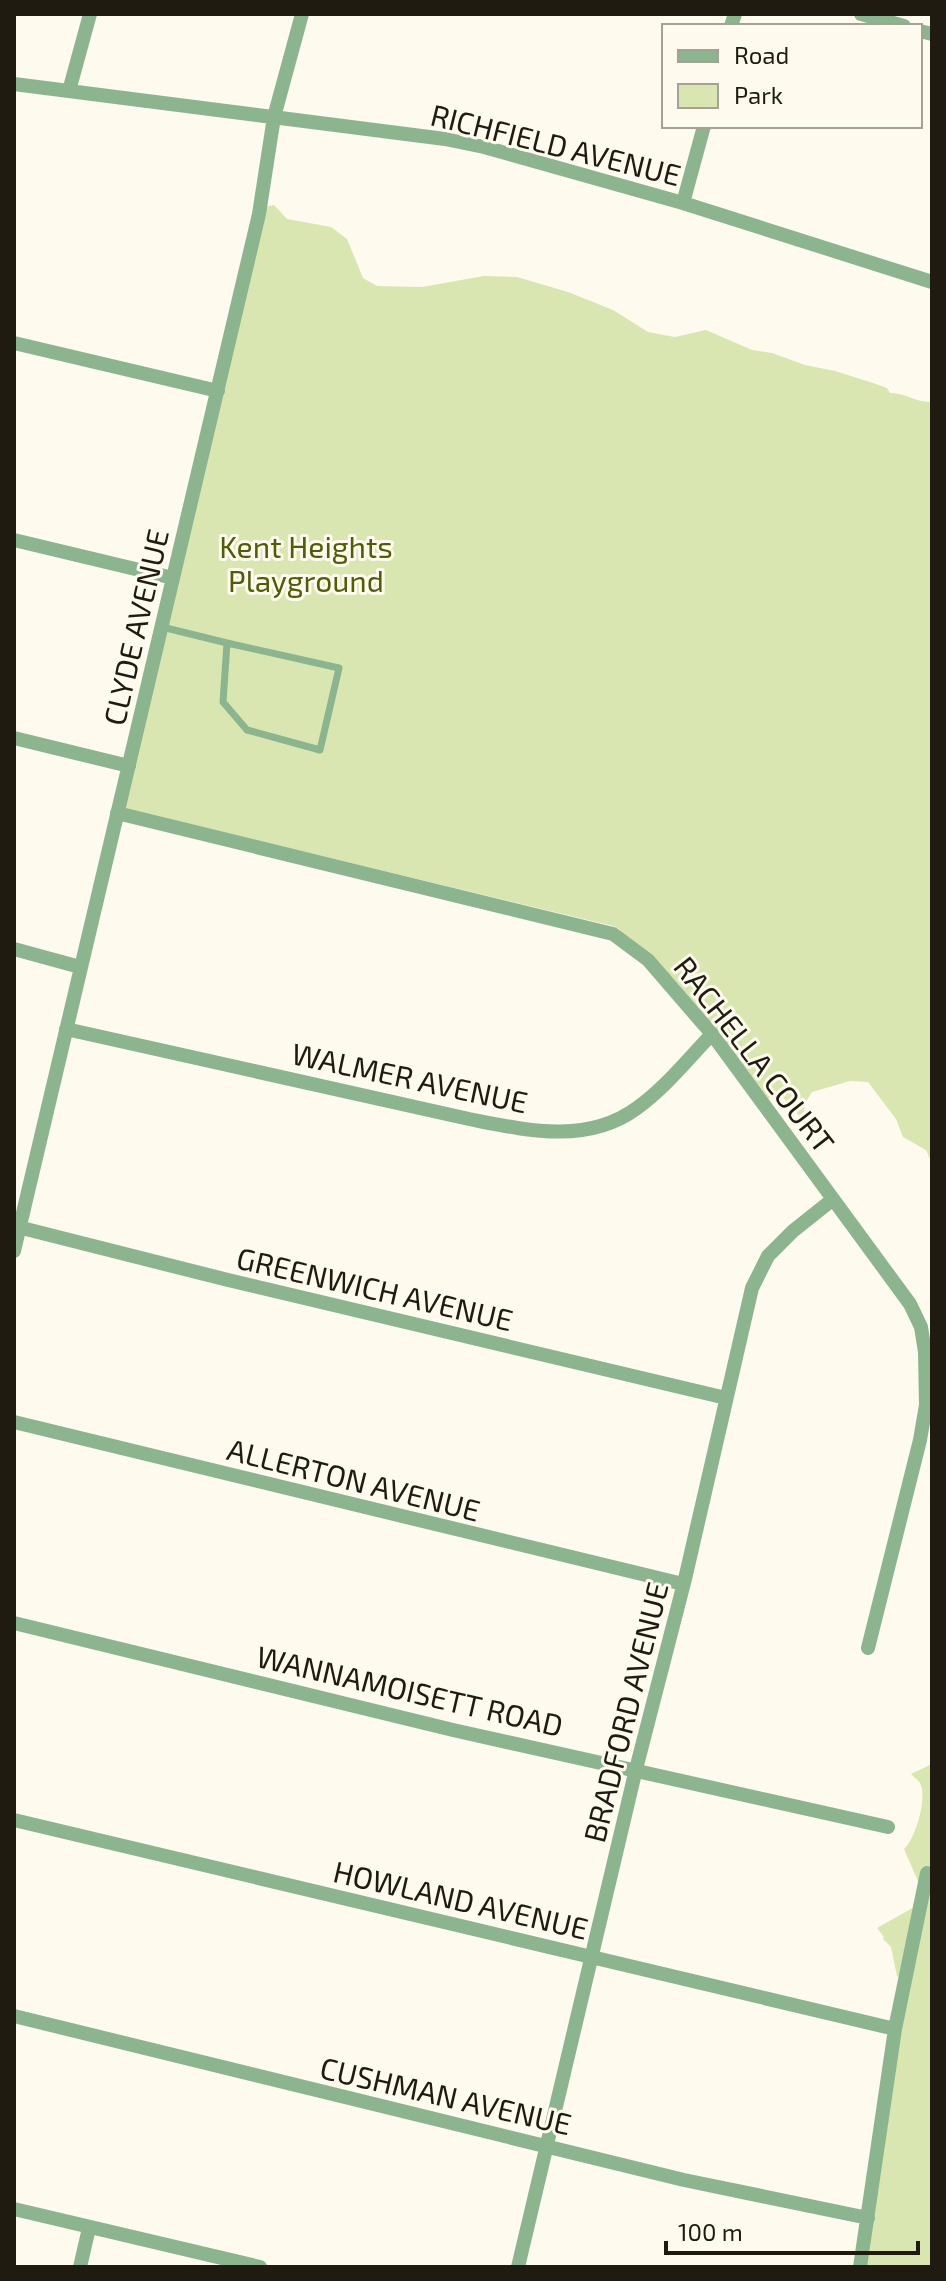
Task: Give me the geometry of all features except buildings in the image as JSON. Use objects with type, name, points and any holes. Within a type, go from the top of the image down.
[{"type":"street","points":[[69,91],[90,14]]},
{"type":"street","name":"CLYDE AVENUE","points":[[14,1251],[17,1226],[259,214],[274,117],[302,14]]},
{"type":"street","points":[[861,14],[897,24]]},
{"type":"street","name":"RICHFIELD AVENUE","points":[[14,84],[445,139],[484,147],[683,203],[932,282]]},
{"type":"street","points":[[683,203],[703,128]]},
{"type":"street","points":[[14,343],[218,391]]},
{"type":"street","points":[[14,540],[173,578]]},
{"type":"street","points":[[14,738],[129,766]]},
{"type":"street","name":"RACHELLA COURT","points":[[117,813],[613,934],[648,960],[712,1034],[910,1304],[921,1327],[926,1405],[868,1648]]},
{"type":"street","points":[[14,949],[80,967]]},
{"type":"street","name":"WALMER AVENUE","points":[[66,1029],[469,1119],[525,1130],[565,1133],[604,1125],[636,1109],[712,1034]]},
{"type":"street","name":"BRADFORD AVENUE","points":[[518,2267],[752,1288],[768,1256],[832,1200]]},
{"type":"street","name":"GREENWICH AVENUE","points":[[17,1226],[224,1279],[726,1398]]},
{"type":"street","name":"ALLERTON AVENUE","points":[[14,1422],[683,1584]]},
{"type":"street","name":"WANNAMOISETT ROAD","points":[[14,1623],[453,1730],[888,1827]]},
{"type":"street","name":"HOWLAND AVENUE","points":[[14,1820],[895,2029]]},
{"type":"street","points":[[860,2267],[895,2029],[927,1873]]},
{"type":"street","name":"CUSHMAN AVENUE","points":[[14,2016],[684,2180],[868,2218]]},
{"type":"street","points":[[14,2209],[260,2267]]},
{"type":"street","points":[[80,2267],[89,2228]]},
{"type":"lane","points":[[162,627],[339,668],[320,750],[247,730],[223,702],[227,643]]},
{"type":"green space","name":"Kent Heights Playground","points":[[274,205],[287,219],[331,227],[347,239],[363,278],[377,286],[422,287],[484,276],[517,277],[613,310],[648,332],[675,337],[706,330],[752,350],[835,371],[887,388],[890,393],[932,402],[932,1163],[926,1150],[903,1137],[896,1119],[868,1082],[850,1081],[812,1092],[805,1103],[803,1120],[779,1093],[773,1090],[769,1099],[764,1100],[619,929],[613,926],[117,807],[260,208]]},
{"type":"green space","points":[[932,1764],[932,2267],[858,2267],[904,1980],[897,1976],[891,1947],[877,1928],[916,1906],[920,1886],[904,1849],[916,1828],[922,1789],[911,1774]]}]
